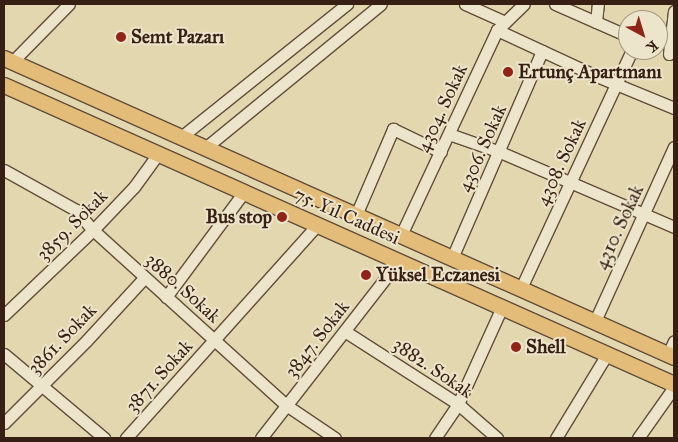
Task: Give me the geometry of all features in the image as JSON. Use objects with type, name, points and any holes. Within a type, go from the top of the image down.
[{"type":"main road","name":"75. Yıl Caddesi","points":[[8,60],[595,322],[672,351]]},
{"type":"main road","name":"75. Yıl Caddesi","points":[[4,85],[674,385]]},
{"type":"street","points":[[8,60],[69,4]]},
{"type":"street","points":[[181,137],[347,4]]},
{"type":"street","points":[[205,148],[381,4]]},
{"type":"street","points":[[465,4],[542,51],[616,85],[674,108]]},
{"type":"street","name":"4304. Sokak","points":[[401,235],[501,26],[524,4]]},
{"type":"street","points":[[555,4],[618,32]]},
{"type":"street","points":[[596,22],[598,4]]},
{"type":"street","points":[[672,55],[674,15]]},
{"type":"street","name":"4306. Sokak","points":[[452,258],[500,152],[542,51]]},
{"type":"street","name":"4308. Sokak","points":[[521,288],[627,60]]},
{"type":"street","points":[[356,215],[393,129],[441,152]]},
{"type":"street","points":[[449,134],[500,152],[674,227]]},
{"type":"street","name":"4310. Sokak","points":[[595,322],[674,147]]},
{"type":"street","name":"3859. Sokak","points":[[4,315],[93,230],[134,187],[158,154]]},
{"type":"street","name":"3880. Sokak","points":[[5,172],[76,210],[93,230],[144,278],[286,406],[335,438]]},
{"type":"street","points":[[166,297],[244,192]]},
{"type":"street","name":"3871. Sokak","points":[[126,438],[215,341],[317,225]]},
{"type":"street","name":"3847. Sokak","points":[[261,438],[346,332],[399,261]]},
{"type":"street","name":"3861. Sokak","points":[[4,423],[144,278]]},
{"type":"street","points":[[434,438],[458,404],[502,307]]},
{"type":"street","name":"3882. Sokak","points":[[346,332],[458,404],[497,438]]},
{"type":"street","points":[[4,354],[104,438]]},
{"type":"street","points":[[556,438],[607,354]]},
{"type":"street","points":[[638,438],[674,385]]},
{"type":"place","name":"Semt Pazarı","points":[[121,37]]},
{"type":"place","name":"Ertunç Apartmanı","points":[[508,72]]},
{"type":"place","name":"Bus stop","points":[[282,217]]},
{"type":"place","name":"Yüksel Eczanesi","points":[[366,275]]},
{"type":"place","name":"Shell","points":[[516,347]]}]
